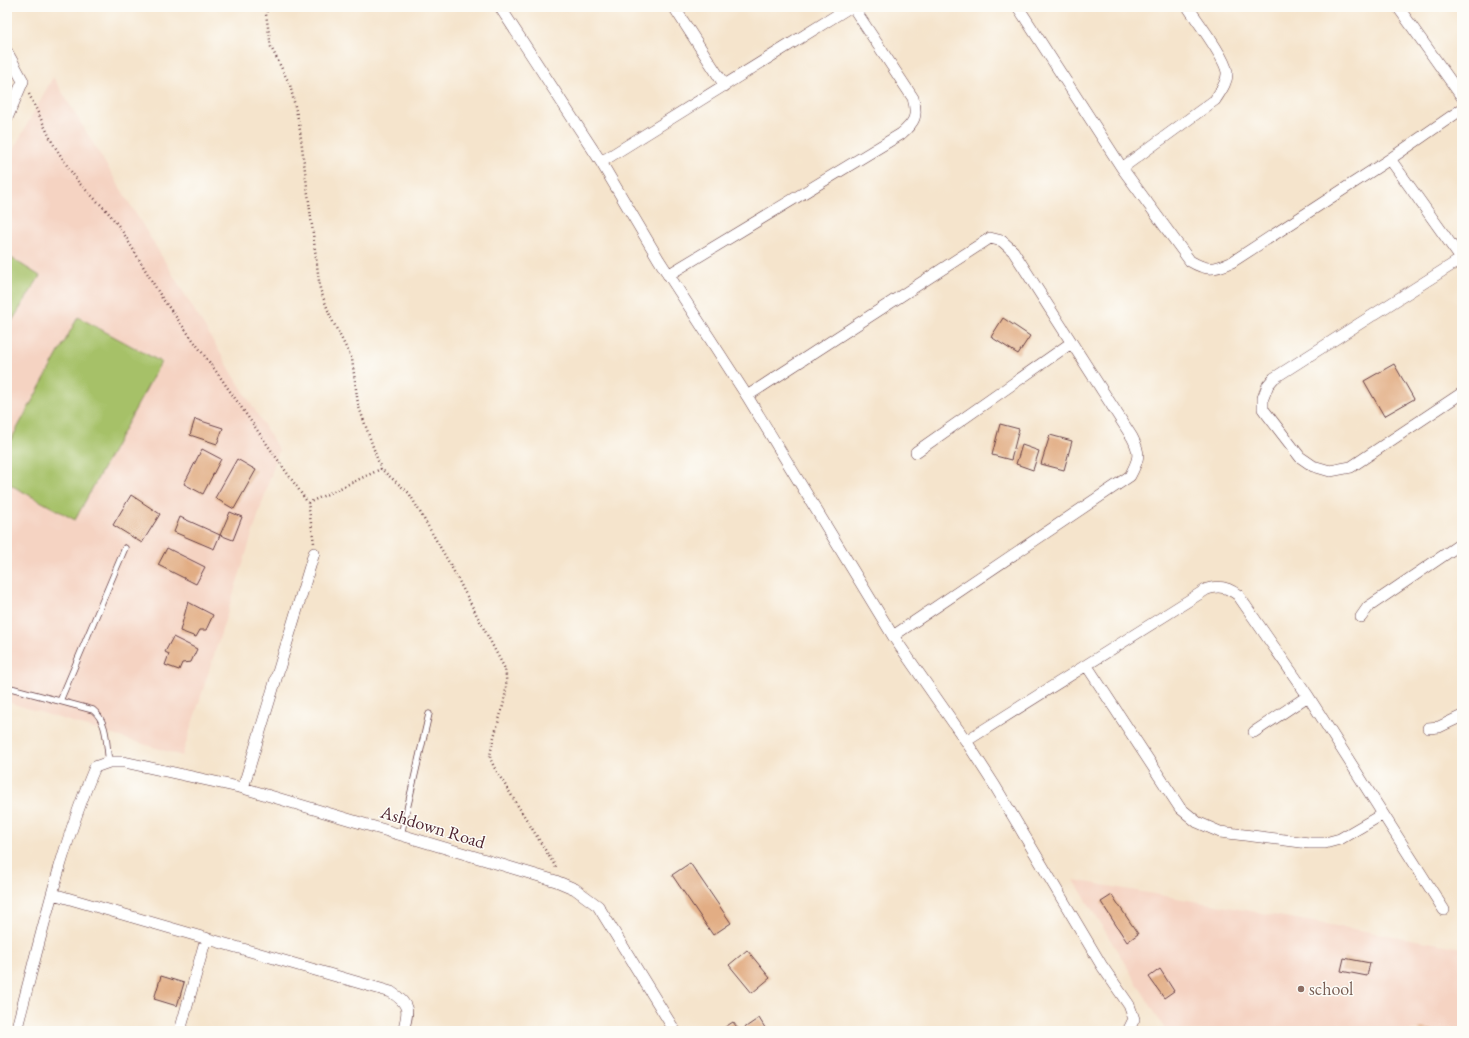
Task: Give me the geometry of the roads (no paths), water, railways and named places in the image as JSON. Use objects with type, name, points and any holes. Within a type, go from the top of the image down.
[{"type":"street","points":[[500,7],[602,162],[668,275],[747,396],[893,636],[966,741],[1102,966],[1129,1005],[1134,1019],[1128,1031]]},
{"type":"street","points":[[674,7],[725,86]]},
{"type":"street","points":[[602,162],[850,7]]},
{"type":"street","points":[[668,275],[901,134],[911,126],[916,111],[913,98],[853,7]]},
{"type":"street","points":[[1018,7],[1122,168],[1190,261],[1201,268],[1217,268],[1232,262],[1390,159],[1462,109]]},
{"type":"street","points":[[1122,168],[1215,100],[1223,88],[1227,72],[1221,58],[1188,7]]},
{"type":"street","points":[[1398,7],[1462,96]]},
{"type":"street","points":[[7,52],[22,81],[7,118]]},
{"type":"street","points":[[1390,159],[1461,260],[1274,378],[1268,385],[1263,398],[1263,409],[1300,457],[1313,466],[1330,471],[1351,467],[1462,393]]},
{"type":"street","points":[[747,396],[990,238],[1002,241],[1013,251],[1071,344],[1132,437],[1139,450],[1138,462],[1130,476],[893,636]]},
{"type":"street","points":[[916,452],[1071,344]]},
{"type":"street","points":[[1361,617],[1368,607],[1462,543]]},
{"type":"street","points":[[243,788],[314,553]]},
{"type":"street","points":[[966,741],[1207,590],[1216,586],[1230,588],[1238,595],[1308,696],[1444,910]]},
{"type":"street","points":[[1087,666],[1180,808],[1197,822],[1220,832],[1309,843],[1325,843],[1340,839],[1383,814]]},
{"type":"street","points":[[1254,732],[1308,696]]},
{"type":"street","points":[[1428,728],[1439,727],[1462,716]]},
{"type":"street","points":[[16,1031],[53,894],[82,796],[95,767],[109,762]]},
{"type":"street","name":"Ashdown Road","points":[[109,762],[124,762],[243,788],[556,881],[575,889],[598,906],[675,1031]]},
{"type":"street","points":[[53,894],[391,992],[404,1002],[407,1010],[403,1031]]},
{"type":"street","points":[[180,1031],[206,938]]},
{"type":"lane","points":[[60,701],[125,548]]},
{"type":"lane","points":[[7,687],[93,710],[100,716],[104,723],[109,762]]},
{"type":"lane","points":[[401,834],[429,714]]},
{"type":"place","name":"school","points":[[1301,989]]}]
